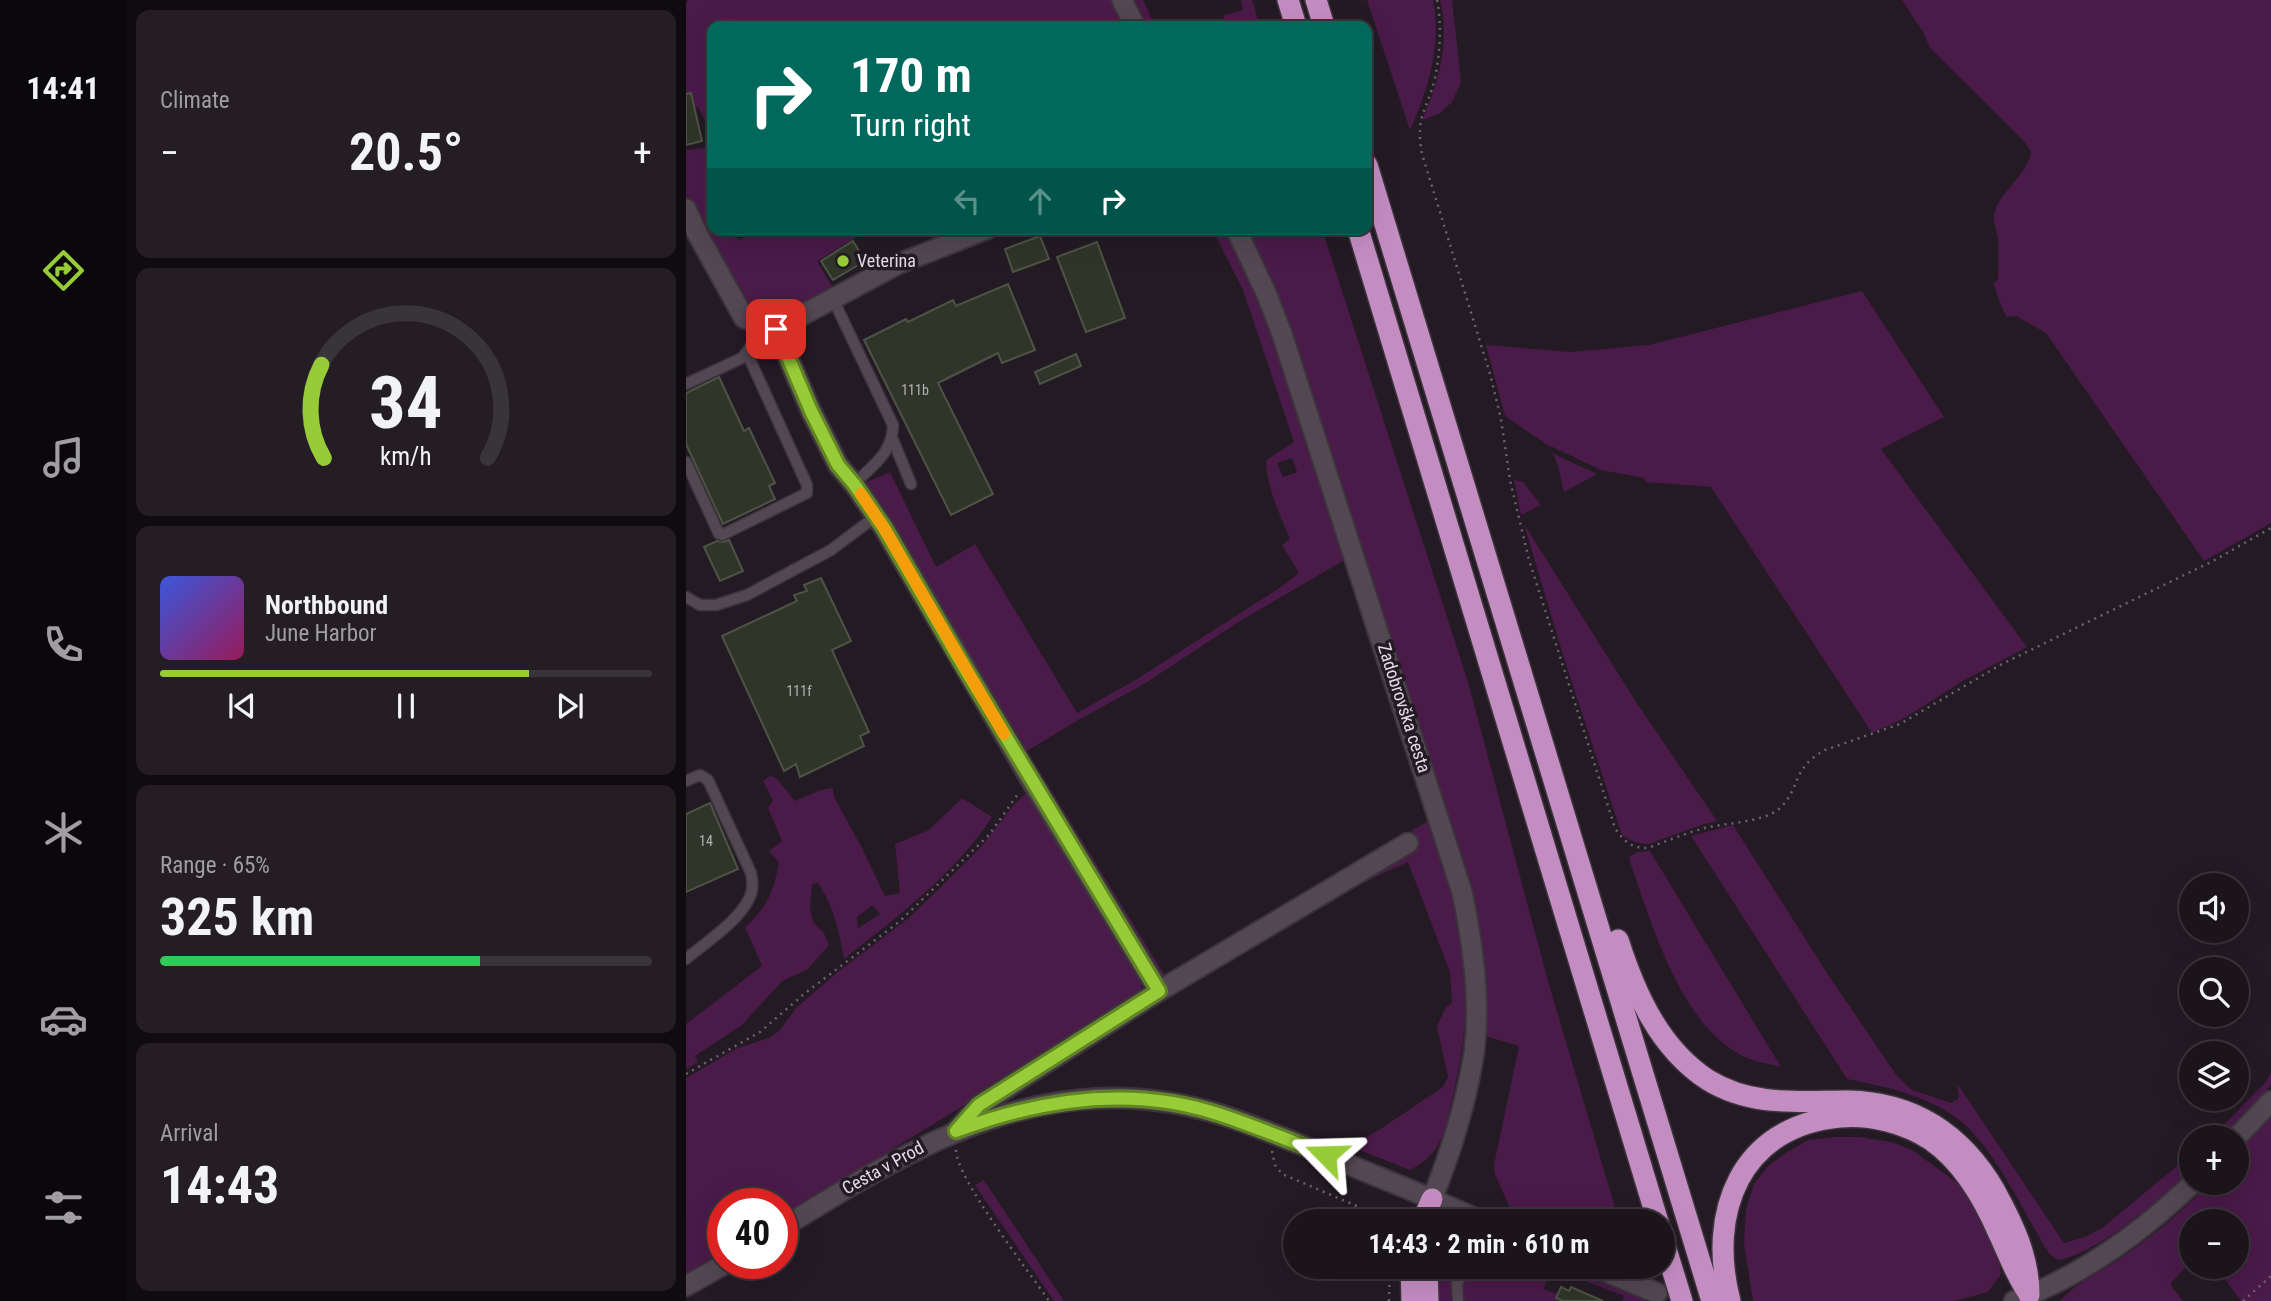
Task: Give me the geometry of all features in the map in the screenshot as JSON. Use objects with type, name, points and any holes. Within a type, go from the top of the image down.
[{"type":"highway","points":[[1288,0],[1294,21]]},
{"type":"highway","points":[[1316,0],[1322,21]]},
{"type":"highway","points":[[1372,180],[1712,1301]]},
{"type":"highway","points":[[1360,235],[1654,1209]]},
{"type":"highway","points":[[1583,874],[1611,918],[1624,961],[1643,1004],[1663,1036],[1685,1061],[1709,1080],[1738,1094],[1756,1099],[1794,1103],[1868,1102],[1903,1110],[1939,1128],[1965,1148],[2002,1203],[2026,1259],[2029,1275],[2025,1299]]},
{"type":"highway","points":[[1730,1301],[1724,1269],[1723,1231],[1729,1199],[1741,1171],[1764,1147],[1792,1129],[1808,1122],[1847,1116],[1897,1124],[1931,1140],[1951,1157],[1988,1210],[2025,1299]]},
{"type":"highway","points":[[1428,1209],[1432,1199]]},
{"type":"highway","points":[[1431,1209],[1432,1199]]},
{"type":"highway","points":[[1675,1277],[1682,1301]]},
{"type":"highway","points":[[1411,1279],[1412,1301]]},
{"type":"highway","points":[[1427,1279],[1428,1301]]},
{"type":"highway","points":[[1663,1297],[1666,1279]]},
{"type":"street","points":[[1122,0],[1132,21]]},
{"type":"street","points":[[686,209],[744,318],[769,327],[834,299],[910,259],[972,235]]},
{"type":"street","name":"Zadobrovška cesta","points":[[1239,235],[1282,334],[1462,892],[1474,964],[1474,1051],[1455,1139],[1432,1199]]},
{"type":"street","points":[[769,327],[838,465],[875,517],[1159,991]]},
{"type":"street","points":[[956,1131],[979,1105],[1159,991],[1408,843]]},
{"type":"street","name":"Cesta v Prod","points":[[798,1218],[874,1171],[956,1131],[1023,1109],[1082,1099],[1106,1098],[1170,1102],[1220,1114],[1455,1209]]},
{"type":"street","points":[[2248,1125],[2271,1101]]},
{"type":"street","points":[[2025,1299],[2110,1251],[2180,1195]]},
{"type":"street","points":[[686,1286],[707,1274]]},
{"type":"street","points":[[1622,1279],[1663,1297]]},
{"type":"lane","points":[[834,299],[893,425],[893,440],[911,484]]},
{"type":"lane","points":[[686,384],[742,358],[769,327]]},
{"type":"lane","points":[[686,461],[719,534],[722,535],[807,494],[807,485],[747,353]]},
{"type":"lane","points":[[854,484],[887,451],[893,440]]},
{"type":"lane","points":[[686,597],[700,605],[716,605],[747,596],[831,550],[875,517]]},
{"type":"lane","points":[[686,781],[700,775],[708,780],[751,873],[753,888],[748,901],[734,918],[686,959]]},
{"type":"lane","points":[[1458,1301],[1459,1279]]},
{"type":"path","points":[[1437,0],[1441,20],[1435,78],[1420,117],[1422,153],[1490,374],[1501,419],[1510,480],[1529,560],[1615,828],[1621,838],[1639,849],[1648,848],[1704,829],[1763,817],[1778,809],[1788,797],[1805,763],[1814,756],[1900,724],[2002,664],[2213,561],[2271,527]]},
{"type":"path","points":[[686,1074],[760,1032],[804,994],[899,922],[989,835],[1029,777]]},
{"type":"path","points":[[956,1131],[956,1156],[963,1174],[1049,1301]]},
{"type":"path","points":[[1275,1135],[1272,1155],[1282,1174],[1362,1209]]},
{"type":"path","points":[[2243,1301],[2271,1276]]},
{"type":"path","points":[[1389,1301],[1390,1279]]},
{"type":"shaded area","points":[[688,0],[1112,0],[1122,21],[707,21],[707,124],[698,107],[686,109]]},
{"type":"shaded area","points":[[1135,0],[1143,0],[1153,21],[1146,21]]},
{"type":"shaded area","points":[[1241,0],[1252,0],[1258,21],[1225,21],[1223,16],[1243,10]]},
{"type":"shaded area","points":[[1367,0],[1433,0],[1436,34],[1432,66],[1410,130]]},
{"type":"shaded area","points":[[1440,0],[1452,0],[1461,82],[1452,102],[1440,113],[1423,120],[1442,56],[1444,33]]},
{"type":"shaded area","points":[[1902,0],[2271,0],[2271,523],[2204,561],[2046,333],[2016,316],[2007,317],[1993,284],[1998,279],[1995,212],[1999,201],[2026,166],[2031,152],[2024,141],[1930,48]]},
{"type":"shaded area","points":[[707,148],[707,232],[686,196],[686,150]]},
{"type":"shaded area","points":[[708,235],[736,235],[738,240],[750,235],[860,235],[817,261],[832,286],[823,295],[796,309],[774,315],[760,312],[746,300]]},
{"type":"shaded area","points":[[1215,235],[1228,235],[1263,309],[1346,559],[1240,621],[1144,684],[1027,751],[1167,979],[1159,981],[860,485],[890,472],[936,567],[975,544],[1077,713],[1137,679],[1299,573],[1282,545],[1290,539],[1271,490],[1266,460],[1294,442],[1243,290]],"holes":[[[1292,458],[1297,472],[1283,477],[1277,463]]]},
{"type":"shaded area","points":[[1251,235],[1324,235],[1468,682],[1548,981],[1615,1209],[1510,1209],[1495,1174],[1494,1165],[1519,1046],[1485,1036],[1484,956],[1464,863],[1275,286]]},
{"type":"shaded area","points":[[1862,291],[1944,417],[1881,449],[2027,647],[1963,681],[1901,720],[1872,733],[1711,487],[1646,482],[1644,478],[1601,470],[1546,444],[1505,416],[1486,345],[1570,352],[1649,345]]},
{"type":"shaded area","points":[[1552,453],[1597,474],[1564,492]]},
{"type":"shaded area","points":[[1514,480],[1523,482],[1541,505],[1521,515]]},
{"type":"shaded area","points":[[1524,524],[1636,702],[1717,821],[1649,844],[1635,842],[1622,835],[1563,655]]},
{"type":"shaded area","points":[[770,776],[776,778],[795,801],[833,788],[834,797],[885,896],[900,893],[895,844],[929,830],[962,798],[992,817],[977,838],[942,876],[904,911],[844,959],[832,910],[818,883],[812,884],[810,907],[813,922],[824,933],[829,945],[808,969],[782,981],[742,1025],[695,1056],[698,1062],[686,1069],[686,1024],[762,966],[745,927],[759,913],[772,891],[779,863],[769,851],[782,841],[768,808],[773,800],[763,781]],"holes":[[[873,905],[880,914],[858,928],[857,917]]]},
{"type":"shaded area","points":[[1025,794],[1032,795],[1142,978],[1138,996],[798,1207],[798,1188],[707,1188],[707,1264],[686,1273],[686,1078],[736,1049],[771,1037],[780,1030],[796,1008],[910,917],[980,848]]},
{"type":"shaded area","points":[[1430,820],[1461,929],[1466,973],[1465,1017],[1456,1083],[1444,1130],[1432,1153],[1410,1170],[1350,1146],[1443,1087],[1448,1077],[1437,1026],[1446,1007],[1452,1003],[1450,972],[1408,862],[1345,891],[1418,844],[1411,831]]},
{"type":"shaded area","points":[[1733,825],[1827,973],[1897,1076],[1912,1090],[1951,1103],[1959,1098],[1957,1083],[2064,1243],[2102,1228],[2179,1164],[2179,1182],[2128,1224],[2092,1247],[2058,1260],[2049,1254],[1998,1166],[1963,1123],[1923,1099],[1847,1079],[1691,836]]},
{"type":"shaded area","points":[[1650,851],[1781,1067],[1750,1059],[1726,1046],[1688,1002],[1660,945],[1630,862],[1629,857],[1637,852]]},
{"type":"shaded area","points":[[2271,1072],[2271,1085],[2249,1110],[2249,1099],[2266,1082]]},
{"type":"shaded area","points":[[2238,1111],[2248,1111],[2236,1125],[2224,1125]]},
{"type":"shaded area","points":[[2271,1115],[2271,1301],[2241,1301],[2225,1279],[2249,1279],[2249,1209],[2183,1209],[2197,1195],[2249,1195],[2249,1140]]},
{"type":"shaded area","points":[[1860,1137],[1891,1142],[1912,1150],[1959,1184],[1977,1208],[1998,1255],[2001,1274],[1988,1292],[1954,1301],[1753,1301],[1744,1244],[1746,1209],[1754,1184],[1768,1166],[1808,1140]]},
{"type":"shaded area","points":[[984,1180],[1064,1301],[1054,1301],[975,1185]]},
{"type":"shaded area","points":[[2179,1212],[2179,1275],[2170,1284],[2183,1301],[2060,1301],[2076,1287],[2152,1235]]},
{"type":"shaded area","points":[[1433,1279],[1547,1279],[1543,1289],[1557,1294],[1556,1298],[1563,1301],[1434,1301]]},
{"type":"shaded area","points":[[1580,1279],[1592,1279],[1648,1301],[1622,1301],[1624,1296]]},
{"type":"building","points":[[691,93],[702,141],[686,145],[686,94]]},
{"type":"building","points":[[1040,236],[1049,259],[1013,272],[1005,249]]},
{"type":"building","name":"Veterina","points":[[853,241],[865,261],[833,280],[821,261]]},
{"type":"building","points":[[1097,242],[1125,318],[1086,332],[1057,257]]},
{"type":"building","points":[[1008,284],[1035,350],[1002,363],[998,353],[938,383],[993,494],[951,515],[864,340],[953,300],[956,306]]},
{"type":"building","points":[[1076,354],[1081,366],[1040,384],[1035,372]]},
{"type":"building","points":[[719,377],[744,431],[749,428],[775,483],[769,486],[775,499],[723,524],[686,444],[686,393]]},
{"type":"building","points":[[729,540],[743,571],[720,581],[704,547],[717,541]]},
{"type":"building","points":[[821,578],[851,641],[832,650],[869,732],[860,736],[864,746],[800,777],[796,764],[784,771],[722,636],[797,601],[794,595],[807,591],[804,585]]},
{"type":"building","points":[[710,803],[738,869],[686,892],[686,814]]},
{"type":"building","points":[[1561,1287],[1569,1291],[1571,1287],[1603,1301],[1563,1301],[1556,1298]]},
{"type":"slow traffic","points":[[861,494],[884,528],[1004,734]]},
{"type":"place","name":"Veterina","points":[[843,261]]},
{"type":"route","points":[[776,329],[811,411],[838,465],[884,528],[1029,777],[1159,991],[979,1105],[956,1131],[1012,1112],[1059,1102],[1128,1098],[1170,1102],[1220,1114],[1326,1155]]}]
